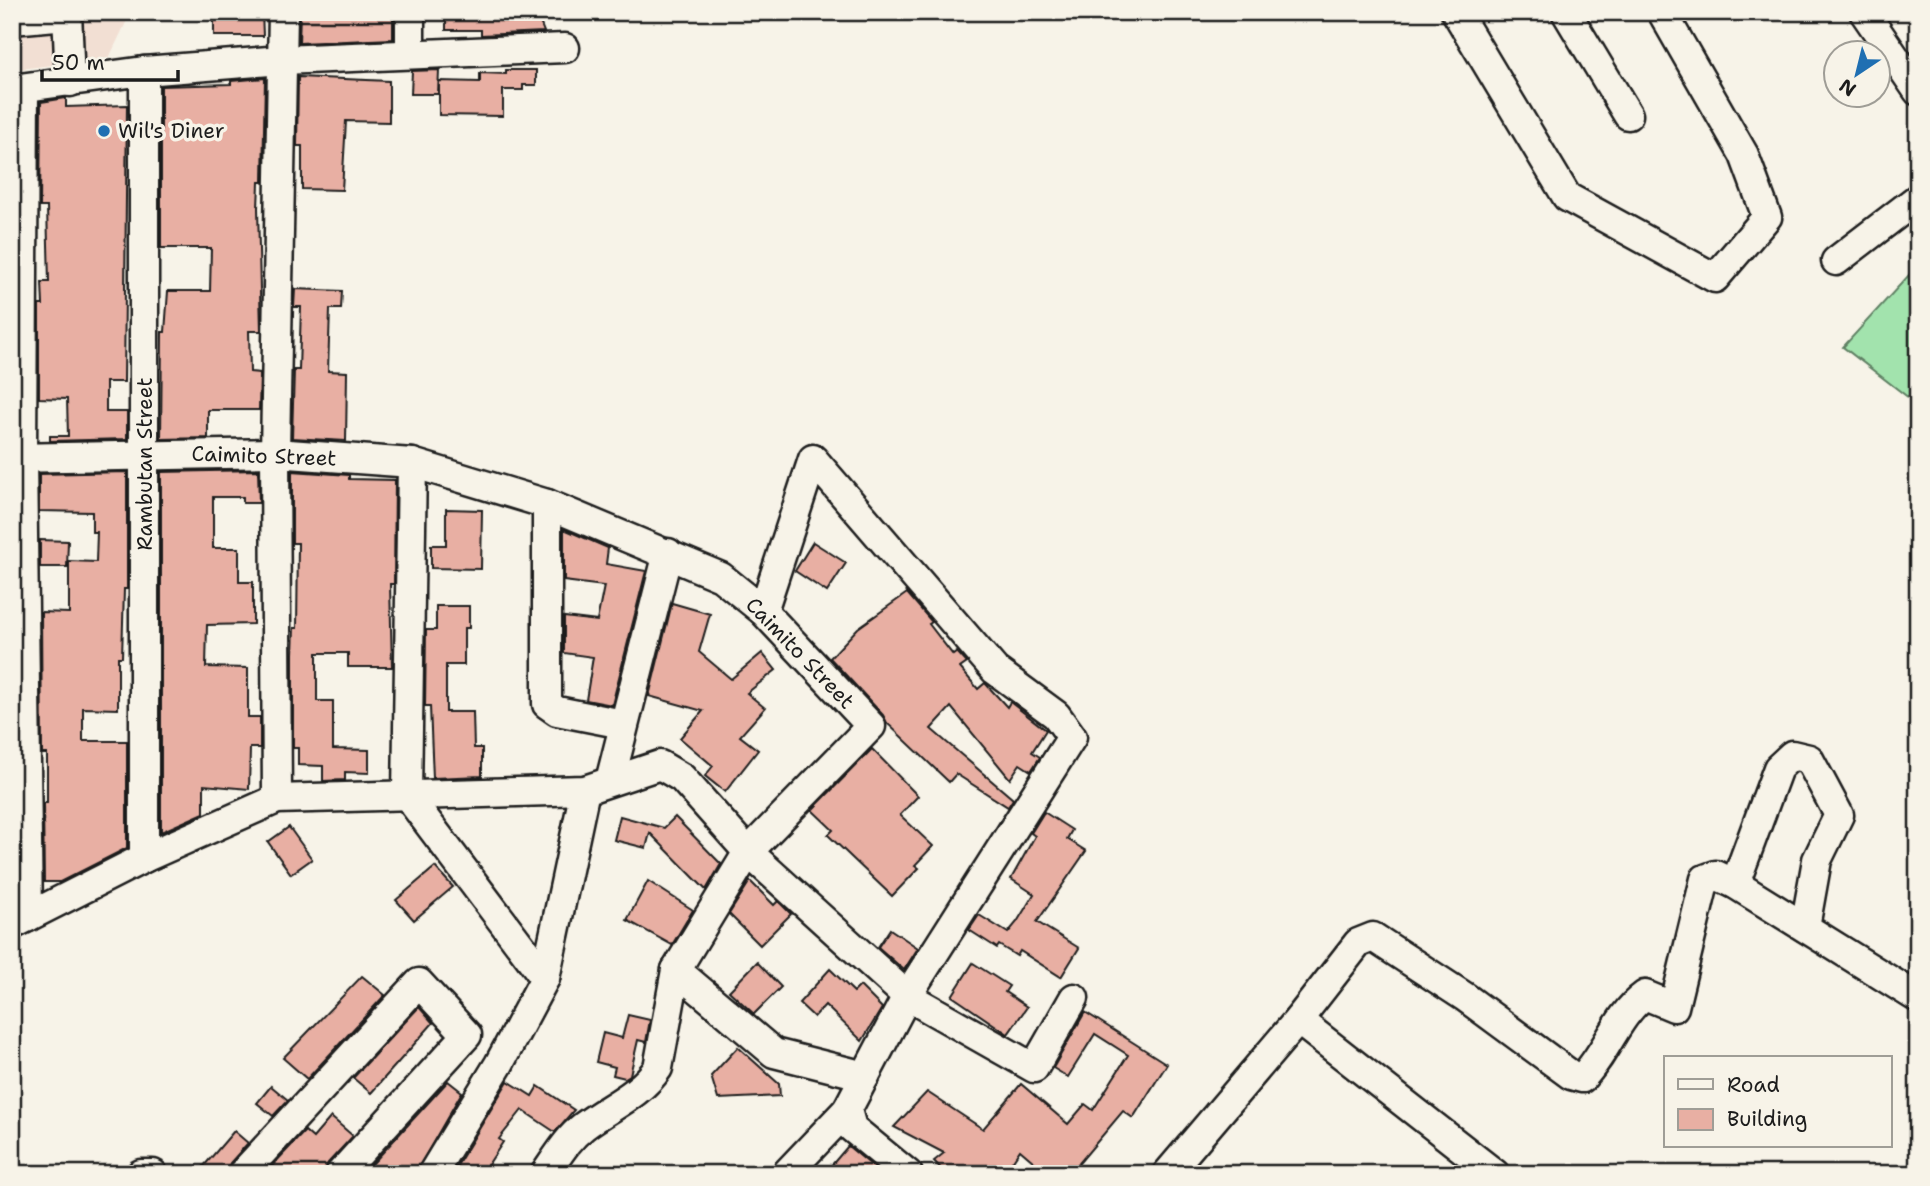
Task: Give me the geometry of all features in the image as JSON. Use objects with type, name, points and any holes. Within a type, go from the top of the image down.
[{"type":"street","points":[[277,799],[275,453],[283,12]]},
{"type":"street","points":[[410,12],[410,54]]},
{"type":"street","points":[[1456,12],[1567,197],[1715,278],[1767,217],[1744,155],[1662,12]]},
{"type":"street","points":[[1566,12],[1628,114]]},
{"type":"street","points":[[1864,12],[1918,91]]},
{"type":"street","points":[[12,19],[67,14],[70,82]]},
{"type":"street","points":[[565,48],[282,60],[144,71],[18,89],[20,921],[144,858],[277,799],[598,785],[660,765],[682,778],[748,852],[907,996],[1034,1068],[1074,998]]},
{"type":"street","name":"Rambutan Street","points":[[144,71],[144,858]]},
{"type":"street","points":[[1836,261],[1918,198]]},
{"type":"street","name":"Caimito Street","points":[[17,458],[145,453],[275,453],[412,463],[547,504],[668,552],[721,577],[763,611],[871,726],[748,852],[676,970],[658,1068],[640,1089],[583,1127],[567,1142],[545,1174]]},
{"type":"street","points":[[763,611],[813,459],[995,670],[1056,715],[1072,737],[907,996],[847,1110],[786,1174]]},
{"type":"street","points":[[412,463],[407,795],[545,978]]},
{"type":"street","points":[[547,504],[547,704],[557,710],[622,724]]},
{"type":"street","points":[[432,1174],[499,1064],[545,978],[598,785],[622,724],[668,552]]},
{"type":"street","points":[[1735,884],[1778,768],[1792,755],[1809,759],[1839,815],[1817,860],[1805,927]]},
{"type":"street","points":[[1167,1174],[1298,1020],[1358,943],[1373,937],[1465,997],[1571,1075],[1582,1078],[1592,1068],[1630,1005],[1644,995],[1674,1007],[1705,879],[1716,875],[1916,993]]},
{"type":"street","points":[[676,970],[774,1054],[865,1076]]},
{"type":"street","points":[[242,1174],[419,983],[467,1035],[499,1064]]},
{"type":"street","points":[[1298,1020],[1495,1174]]},
{"type":"street","points":[[340,1174],[467,1035]]},
{"type":"street","points":[[847,1110],[852,1128],[908,1174]]},
{"type":"street","points":[[141,1174],[153,1174]]},
{"type":"shaded area","points":[[12,12],[131,12],[109,58],[12,70]]},
{"type":"green space","points":[[1910,274],[1918,274],[1918,405],[1843,347]]},
{"type":"building","points":[[214,12],[262,12],[263,36],[214,36]]},
{"type":"building","points":[[300,12],[393,12],[393,39],[299,43]]},
{"type":"building","points":[[446,12],[536,12],[544,32],[481,35],[481,30],[446,30]]},
{"type":"building","points":[[439,70],[438,94],[411,94],[412,71]]},
{"type":"building","points":[[506,70],[536,70],[536,85],[523,85],[523,90],[503,90],[503,116],[439,115],[439,81],[480,82],[480,73],[506,74]]},
{"type":"building","points":[[298,77],[389,81],[389,122],[346,121],[342,190],[302,189],[302,146],[297,146]]},
{"type":"building","points":[[265,78],[263,182],[259,182],[258,208],[261,331],[249,331],[250,372],[260,373],[259,410],[208,410],[208,438],[161,439],[162,332],[165,332],[168,291],[210,291],[211,248],[161,248],[161,86],[231,84],[231,81]]},
{"type":"building","points":[[66,98],[66,107],[127,105],[124,382],[106,382],[106,412],[127,412],[127,439],[50,441],[50,436],[68,436],[67,399],[39,398],[39,305],[43,305],[42,282],[49,282],[47,207],[40,207],[41,102]]},
{"type":"building","points":[[295,289],[342,291],[341,309],[330,309],[328,371],[347,372],[346,441],[292,438],[294,370],[299,370],[301,307],[294,307]]},
{"type":"building","points":[[258,470],[259,503],[243,503],[243,497],[213,497],[213,548],[239,548],[239,582],[253,582],[253,624],[207,625],[206,667],[248,668],[248,717],[260,717],[260,748],[250,748],[249,789],[204,785],[204,813],[161,832],[161,472]]},
{"type":"building","points":[[292,471],[349,475],[349,479],[395,480],[394,584],[390,584],[392,667],[348,667],[348,653],[317,653],[317,701],[333,701],[333,749],[369,750],[369,773],[345,772],[345,780],[323,781],[323,766],[298,765],[298,748],[293,748],[293,654],[294,628],[297,628],[298,543],[292,543]]},
{"type":"building","points":[[127,472],[127,589],[124,589],[122,657],[118,657],[118,709],[83,708],[83,741],[127,741],[127,848],[60,882],[44,882],[43,803],[47,803],[47,754],[42,754],[41,612],[69,613],[69,561],[96,562],[97,532],[92,532],[92,512],[39,511],[39,474]]},
{"type":"building","points":[[446,509],[482,510],[481,569],[431,568],[431,545],[446,545]]},
{"type":"building","points":[[564,529],[608,548],[606,564],[646,571],[612,705],[586,700],[593,657],[564,653],[564,617],[597,621],[604,586],[564,581]]},
{"type":"building","points":[[40,540],[68,541],[67,567],[40,567]]},
{"type":"building","points":[[813,542],[846,563],[827,592],[795,571]]},
{"type":"building","points":[[907,593],[932,622],[929,624],[953,655],[957,652],[967,663],[960,668],[978,689],[985,683],[1007,707],[1010,702],[1046,730],[1032,752],[1040,757],[1031,771],[1020,764],[1010,779],[951,707],[931,729],[1013,799],[1008,807],[956,774],[949,782],[887,723],[883,715],[830,658],[858,628]]},
{"type":"building","points":[[672,603],[710,614],[699,652],[731,679],[762,653],[776,670],[747,693],[765,708],[740,736],[758,750],[725,792],[705,776],[713,766],[680,738],[703,711],[649,696]]},
{"type":"building","points":[[436,606],[469,606],[469,628],[464,628],[464,665],[446,665],[446,712],[473,712],[474,748],[482,748],[482,776],[433,778],[430,706],[425,706],[426,630],[436,630]]},
{"type":"building","points":[[872,749],[918,796],[900,815],[933,846],[915,865],[919,868],[892,896],[828,835],[833,830],[812,810]]},
{"type":"building","points":[[1044,812],[1072,830],[1067,839],[1086,851],[1037,922],[1079,948],[1061,977],[1020,951],[1017,956],[999,945],[997,948],[969,930],[979,915],[1008,933],[1017,922],[1034,894],[1011,879],[1035,836],[1031,833]]},
{"type":"building","points":[[620,816],[664,828],[675,817],[721,864],[706,890],[650,833],[646,848],[614,840]]},
{"type":"building","points":[[289,827],[312,859],[291,874],[268,842]]},
{"type":"building","points":[[435,867],[453,887],[414,920],[396,900]]},
{"type":"building","points":[[648,881],[693,910],[672,945],[627,920]]},
{"type":"building","points":[[750,881],[774,905],[778,901],[791,914],[760,945],[729,914]]},
{"type":"building","points":[[890,929],[918,948],[904,970],[878,947]]},
{"type":"building","points":[[757,962],[781,987],[754,1014],[729,991]]},
{"type":"building","points":[[973,963],[1009,986],[1005,992],[1027,1007],[1008,1034],[952,996]]},
{"type":"building","points":[[830,969],[854,992],[860,986],[882,1008],[862,1041],[825,1005],[814,1017],[799,1003]]},
{"type":"building","points":[[362,976],[385,995],[307,1079],[283,1058]]},
{"type":"building","points":[[419,1007],[433,1023],[371,1093],[353,1078]]},
{"type":"building","points":[[1085,1012],[1167,1064],[1133,1118],[1123,1111],[1070,1174],[1048,1174],[1020,1150],[1004,1174],[946,1174],[934,1161],[944,1153],[894,1127],[927,1092],[983,1129],[1021,1084],[1068,1124],[1085,1104],[1093,1110],[1128,1055],[1095,1034],[1068,1077],[1053,1068]]},
{"type":"building","points":[[628,1015],[650,1020],[646,1042],[638,1040],[630,1075],[625,1078],[613,1075],[615,1067],[596,1062],[603,1033],[622,1038]]},
{"type":"building","points":[[738,1047],[779,1084],[780,1096],[718,1099],[711,1076]]},
{"type":"building","points":[[448,1081],[462,1092],[415,1174],[363,1174]]},
{"type":"building","points":[[508,1081],[532,1096],[538,1086],[574,1110],[555,1132],[522,1110],[499,1139],[503,1142],[482,1174],[452,1174]]},
{"type":"building","points":[[271,1086],[288,1100],[273,1116],[257,1103]]},
{"type":"building","points":[[331,1117],[353,1136],[328,1163],[324,1174],[279,1174],[271,1167],[305,1131],[313,1138]]},
{"type":"building","points":[[234,1131],[248,1143],[230,1163],[226,1174],[197,1174]]},
{"type":"building","points":[[848,1146],[882,1174],[824,1174]]},
{"type":"place","name":"Wil's Diner","points":[[104,131]]}]
